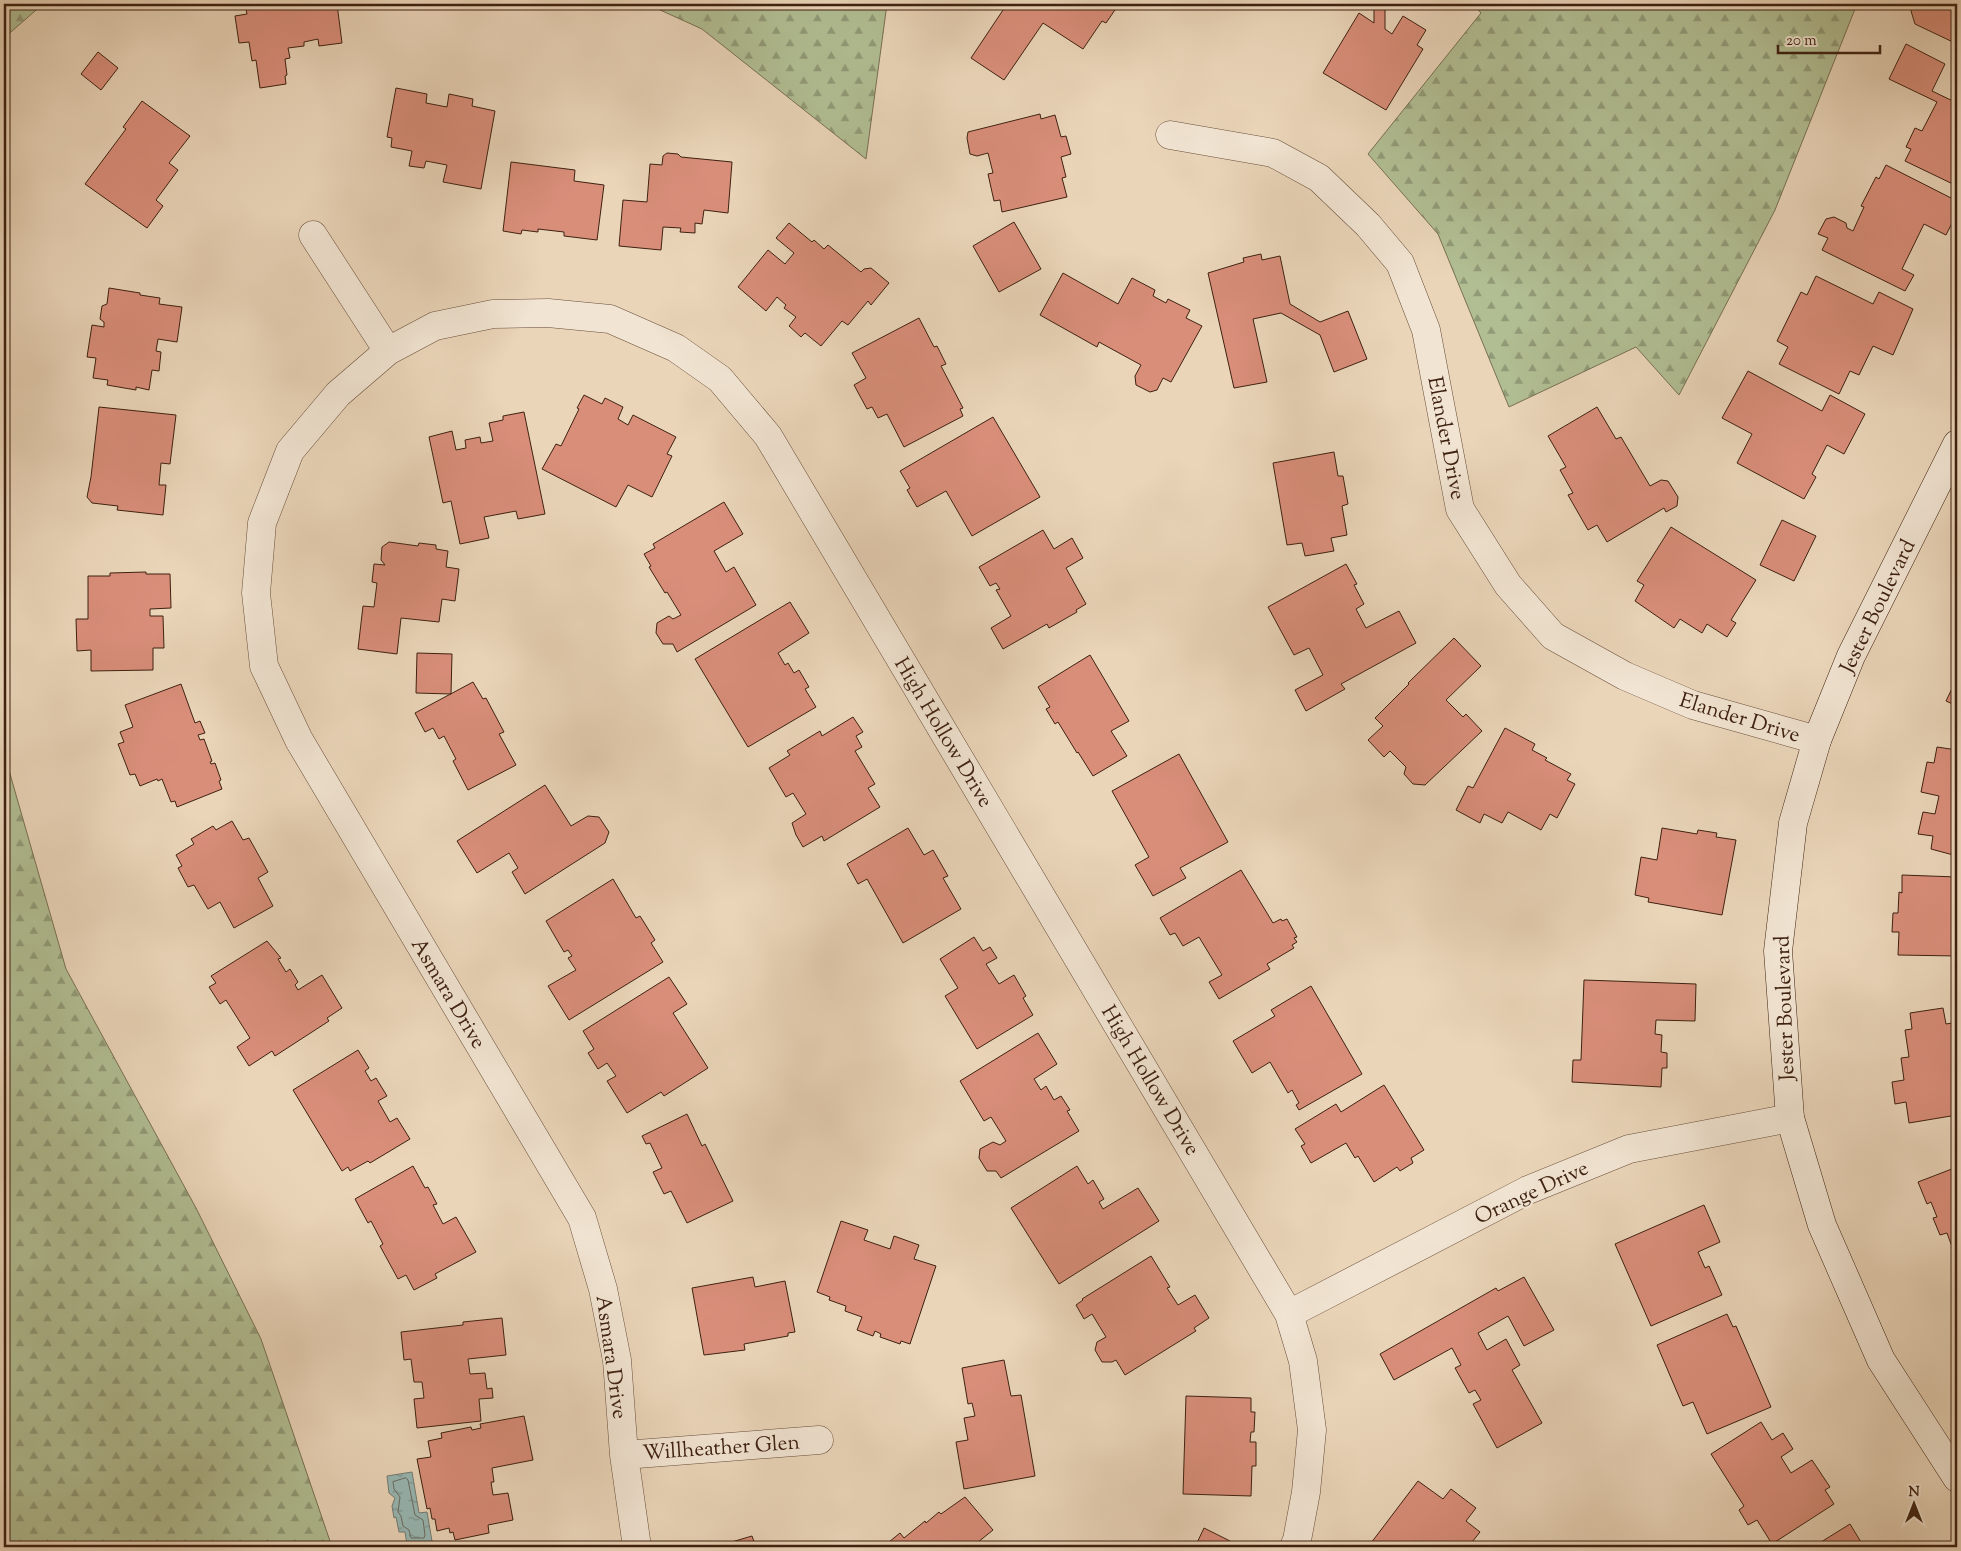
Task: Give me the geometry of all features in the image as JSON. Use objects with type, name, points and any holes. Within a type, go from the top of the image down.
[{"type":"street","name":"Elander Drive","points":[[1170,134],[1273,153],[1319,178],[1368,225],[1400,263],[1426,330],[1460,509],[1508,585],[1553,636],[1625,676],[1693,705],[1817,740]]},
{"type":"street","points":[[312,235],[388,351]]},
{"type":"street","name":"High Hollow Drive","points":[[290,451],[338,394],[388,351],[435,326],[494,314],[548,313],[610,320],[676,348],[720,380],[768,436],[1289,1314],[1303,1361],[1312,1430],[1306,1492],[1294,1547]]},
{"type":"street","name":"Jester Boulevard","points":[[1957,444],[1851,656],[1817,740],[1793,824],[1778,951],[1790,1118],[1822,1225],[1881,1360],[1957,1478]]},
{"type":"street","name":"Asmara Drive","points":[[290,451],[262,523],[256,593],[264,666],[299,740],[582,1218],[603,1289],[616,1360],[624,1455],[637,1547]]},
{"type":"street","name":"Orange Drive","points":[[1289,1314],[1528,1190],[1629,1149],[1790,1118]]},
{"type":"street","name":"Willheather Glen","points":[[624,1455],[819,1440]]},
{"type":"green space","points":[[4,4],[43,4],[4,38]]},
{"type":"green space","points":[[647,4],[887,4],[866,159],[702,29]]},
{"type":"green space","points":[[1473,4],[1857,4],[1775,210],[1679,395],[1636,347],[1509,407],[1438,234],[1368,154],[1481,13]]},
{"type":"green space","points":[[4,753],[66,969],[196,1208],[261,1339],[332,1547],[4,1547]]},
{"type":"water","points":[[412,1472],[419,1513],[427,1512],[432,1541],[407,1545],[405,1532],[399,1532],[396,1517],[394,1518],[392,1506],[395,1498],[389,1493],[387,1476]]},
{"type":"building","points":[[245,4],[337,4],[342,43],[319,46],[318,39],[304,42],[304,46],[288,48],[290,58],[285,59],[286,84],[260,88],[256,60],[252,61],[249,42],[239,43],[235,16],[247,14]]},
{"type":"building","points":[[1007,4],[1033,4],[1040,8],[1043,4],[1119,4],[1106,23],[1102,21],[1083,49],[1043,23],[1004,80],[971,58]]},
{"type":"building","points":[[1374,4],[1385,4],[1385,29],[1392,34],[1403,16],[1426,30],[1417,45],[1423,49],[1386,110],[1323,73],[1359,13],[1374,23]]},
{"type":"building","points":[[1914,4],[1957,4],[1957,44],[1915,24],[1911,11]]},
{"type":"building","points":[[1906,44],[1945,64],[1932,91],[1957,103],[1957,186],[1905,161],[1911,149],[1906,147],[1915,128],[1922,131],[1937,102],[1889,79]]},
{"type":"building","points":[[98,52],[118,68],[101,90],[81,74]]},
{"type":"building","points":[[396,88],[427,94],[426,103],[447,107],[449,94],[473,99],[472,106],[495,111],[481,189],[443,182],[447,165],[426,161],[424,168],[409,166],[412,151],[391,147],[392,138],[387,137]]},
{"type":"building","points":[[142,101],[190,136],[169,163],[178,170],[156,200],[163,206],[147,228],[85,184],[126,129],[123,127]]},
{"type":"building","points":[[1040,114],[1041,119],[1055,115],[1061,137],[1066,136],[1071,154],[1061,157],[1066,177],[1062,178],[1067,197],[1002,212],[1000,200],[994,201],[988,174],[993,173],[988,153],[977,156],[970,154],[967,138],[968,132]]},
{"type":"building","points":[[667,153],[678,154],[681,157],[732,162],[728,213],[704,210],[702,224],[695,223],[695,233],[680,232],[681,228],[663,227],[661,250],[619,246],[623,200],[647,202],[650,164],[662,165],[663,156]]},
{"type":"building","points":[[511,162],[575,170],[574,181],[604,185],[597,240],[564,236],[564,232],[538,229],[538,232],[522,230],[521,234],[503,231]]},
{"type":"building","points":[[1886,165],[1957,201],[1957,213],[1946,235],[1924,224],[1902,269],[1914,275],[1905,291],[1822,250],[1828,238],[1818,234],[1826,219],[1834,217],[1846,223],[1847,228],[1853,231],[1864,207],[1861,206],[1876,177],[1879,179]]},
{"type":"building","points":[[1014,222],[1041,269],[999,292],[973,246]]},
{"type":"building","points":[[789,223],[812,242],[814,240],[824,249],[828,245],[861,272],[864,269],[871,268],[889,283],[871,305],[868,301],[848,325],[842,321],[821,346],[805,333],[801,337],[789,326],[796,317],[784,308],[786,305],[777,297],[766,311],[738,287],[768,250],[785,264],[794,253],[776,238]]},
{"type":"building","points":[[1261,254],[1262,260],[1280,256],[1290,304],[1320,322],[1348,311],[1367,359],[1334,372],[1320,335],[1281,313],[1253,319],[1267,382],[1234,388],[1208,273],[1244,262],[1243,258]]},
{"type":"building","points":[[1063,273],[1118,304],[1132,278],[1155,290],[1153,296],[1166,303],[1168,299],[1190,310],[1186,318],[1202,326],[1171,382],[1163,378],[1157,390],[1150,392],[1136,385],[1135,376],[1141,365],[1099,342],[1097,347],[1040,315]]},
{"type":"building","points":[[1816,276],[1873,304],[1879,292],[1913,309],[1893,355],[1873,346],[1859,375],[1850,371],[1839,394],[1779,364],[1788,347],[1777,341],[1801,292],[1807,295]]},
{"type":"building","points":[[109,288],[160,298],[159,304],[182,307],[177,342],[158,339],[156,351],[161,352],[159,371],[152,370],[149,390],[136,387],[136,390],[107,385],[108,380],[93,378],[96,358],[87,357],[92,325],[104,327],[104,322],[100,319],[102,306],[107,304]]},
{"type":"building","points":[[919,318],[934,347],[937,346],[946,364],[941,366],[963,408],[960,409],[963,416],[904,447],[887,414],[878,418],[872,407],[867,409],[854,385],[866,378],[852,353]]},
{"type":"building","points":[[1748,371],[1822,411],[1830,395],[1865,414],[1844,454],[1827,445],[1812,474],[1816,477],[1804,499],[1737,463],[1752,434],[1722,418]]},
{"type":"building","points":[[584,395],[602,404],[605,398],[623,407],[618,419],[628,425],[633,415],[676,437],[667,454],[672,456],[652,497],[628,485],[616,507],[542,469],[556,444],[561,446]]},
{"type":"building","points":[[99,407],[176,415],[170,464],[161,463],[159,485],[166,485],[163,515],[117,510],[118,506],[92,503],[87,497]]},
{"type":"building","points":[[1597,407],[1616,439],[1621,437],[1650,486],[1661,480],[1668,481],[1678,497],[1677,506],[1666,512],[1664,508],[1607,542],[1597,525],[1588,530],[1568,495],[1573,493],[1560,470],[1566,467],[1548,436]]},
{"type":"building","points":[[524,412],[545,514],[518,519],[516,511],[484,517],[489,538],[460,544],[451,501],[443,503],[429,437],[452,431],[456,450],[466,448],[465,440],[480,437],[481,443],[493,441],[489,423],[503,420],[503,416]]},
{"type":"building","points":[[993,417],[1040,497],[972,536],[946,491],[917,507],[907,490],[910,488],[900,471]]},
{"type":"building","points":[[1334,452],[1338,476],[1343,476],[1348,504],[1342,506],[1347,535],[1331,538],[1334,551],[1305,556],[1302,543],[1287,545],[1273,463]]},
{"type":"building","points":[[724,502],[743,534],[714,551],[726,572],[734,567],[756,605],[677,652],[673,644],[663,644],[656,633],[657,623],[669,616],[673,619],[681,615],[649,567],[651,566],[644,554],[655,548],[653,544]]},
{"type":"building","points":[[1782,520],[1816,536],[1794,581],[1760,565]]},
{"type":"building","points":[[1671,527],[1756,580],[1731,620],[1736,623],[1727,637],[1707,624],[1702,633],[1680,619],[1674,628],[1635,601],[1644,585],[1637,581]]},
{"type":"building","points":[[1043,530],[1054,549],[1072,538],[1083,558],[1066,568],[1086,604],[1076,610],[1077,612],[1049,628],[1047,624],[1003,649],[991,628],[1011,616],[996,590],[1000,589],[996,583],[990,586],[979,567]]},
{"type":"building","points":[[389,542],[418,546],[419,543],[436,545],[436,549],[448,551],[446,567],[459,569],[455,601],[442,599],[439,622],[401,618],[397,654],[358,649],[363,606],[374,607],[377,583],[372,582],[374,564],[385,565],[381,560],[382,547]]},
{"type":"building","points":[[1346,564],[1357,584],[1354,585],[1364,604],[1356,609],[1366,628],[1399,611],[1416,643],[1341,684],[1345,689],[1306,711],[1295,690],[1323,675],[1309,648],[1294,655],[1268,607]]},
{"type":"building","points":[[146,572],[146,574],[170,574],[171,608],[150,609],[150,616],[163,616],[164,648],[153,648],[153,670],[91,671],[91,650],[77,651],[76,619],[88,619],[88,576],[110,576],[110,573]]},
{"type":"building","points":[[790,602],[809,633],[778,653],[785,665],[788,663],[794,673],[799,670],[809,687],[805,689],[816,707],[748,747],[695,659]]},
{"type":"building","points":[[1454,638],[1481,666],[1446,700],[1463,717],[1466,714],[1482,731],[1425,785],[1413,784],[1404,774],[1406,767],[1390,751],[1384,757],[1368,740],[1383,726],[1375,718]]},
{"type":"building","points":[[417,653],[452,654],[451,694],[416,693]]},
{"type":"building","points":[[1090,655],[1129,721],[1111,731],[1127,756],[1093,776],[1058,722],[1055,724],[1046,709],[1050,707],[1038,687]]},
{"type":"building","points":[[1957,678],[1957,706],[1946,701]]},
{"type":"building","points":[[473,682],[483,699],[486,698],[504,732],[499,734],[516,765],[468,790],[453,761],[456,759],[444,736],[439,739],[433,728],[425,732],[415,713]]},
{"type":"building","points":[[181,684],[195,723],[200,721],[205,733],[198,735],[200,740],[204,739],[212,761],[210,762],[211,764],[215,763],[222,789],[177,807],[175,801],[171,802],[162,779],[158,781],[157,779],[140,786],[135,774],[130,775],[118,744],[124,742],[120,732],[133,727],[125,705]]},
{"type":"building","points":[[853,717],[863,732],[856,736],[862,747],[855,751],[875,784],[868,788],[880,807],[824,841],[822,836],[803,847],[792,823],[806,814],[793,793],[786,797],[769,768],[790,755],[787,751],[820,731],[822,736]]},
{"type":"building","points":[[1505,728],[1535,744],[1532,750],[1547,758],[1545,760],[1571,774],[1567,780],[1575,784],[1557,818],[1550,814],[1541,830],[1508,812],[1502,823],[1484,814],[1480,823],[1456,810],[1468,786],[1473,788]]},
{"type":"building","points":[[1937,747],[1957,750],[1957,856],[1931,849],[1933,836],[1918,834],[1923,812],[1935,814],[1939,796],[1921,792],[1927,762],[1934,763]]},
{"type":"building","points":[[1179,754],[1228,842],[1180,868],[1186,878],[1153,896],[1135,865],[1149,857],[1112,791]]},
{"type":"building","points":[[545,785],[571,826],[588,816],[599,817],[609,832],[605,843],[525,894],[512,872],[518,868],[509,853],[477,873],[457,841]]},
{"type":"building","points":[[232,821],[243,840],[249,838],[268,872],[258,878],[273,906],[234,928],[220,902],[208,909],[194,885],[188,887],[178,868],[182,866],[176,855],[194,844],[191,839],[213,826],[216,830]]},
{"type":"building","points":[[908,828],[924,855],[933,850],[948,876],[943,878],[961,909],[903,943],[867,879],[858,884],[847,864]]},
{"type":"building","points":[[1662,828],[1697,834],[1698,830],[1717,833],[1716,837],[1736,840],[1722,915],[1648,902],[1649,898],[1635,895],[1641,857],[1657,860]]},
{"type":"building","points":[[1241,870],[1273,923],[1281,919],[1282,921],[1287,919],[1297,937],[1294,938],[1297,942],[1292,945],[1294,948],[1267,964],[1270,969],[1219,999],[1209,982],[1222,975],[1199,937],[1183,946],[1175,933],[1170,935],[1160,918]]},
{"type":"building","points":[[1902,875],[1957,877],[1957,956],[1898,955],[1899,932],[1892,932],[1893,913],[1898,913],[1899,892],[1902,893]]},
{"type":"building","points":[[613,879],[636,918],[640,916],[655,940],[651,943],[663,962],[569,1020],[548,986],[576,970],[568,958],[572,956],[568,950],[564,952],[546,921]]},
{"type":"building","points":[[974,937],[983,951],[990,947],[997,958],[986,964],[999,984],[1014,975],[1026,996],[1023,998],[1033,1015],[977,1049],[945,996],[958,988],[940,959]]},
{"type":"building","points":[[267,941],[281,958],[278,959],[286,972],[290,969],[298,982],[295,985],[298,990],[322,975],[342,1008],[327,1018],[329,1021],[275,1056],[272,1051],[249,1066],[237,1047],[250,1038],[226,1000],[220,1004],[209,987],[216,983],[211,976]]},
{"type":"building","points":[[669,977],[687,1004],[673,1013],[708,1068],[664,1096],[661,1092],[627,1113],[607,1081],[616,1076],[607,1063],[598,1069],[588,1053],[594,1049],[583,1031]]},
{"type":"building","points":[[1584,980],[1696,984],[1695,1021],[1656,1020],[1655,1034],[1662,1035],[1661,1052],[1667,1053],[1667,1068],[1662,1068],[1661,1087],[1572,1082],[1573,1060],[1581,1060]]},
{"type":"building","points":[[1311,986],[1362,1074],[1299,1110],[1296,1105],[1299,1103],[1292,1090],[1288,1093],[1270,1062],[1252,1073],[1233,1041],[1275,1016],[1271,1010]]},
{"type":"building","points":[[1943,1008],[1946,1024],[1952,1023],[1957,1050],[1957,1078],[1953,1079],[1957,1115],[1909,1123],[1906,1102],[1895,1104],[1892,1082],[1904,1080],[1901,1058],[1909,1057],[1905,1030],[1912,1029],[1910,1013]]},
{"type":"building","points":[[1038,1033],[1057,1064],[1034,1079],[1041,1090],[1046,1086],[1054,1100],[1061,1096],[1070,1110],[1067,1111],[1079,1131],[1001,1178],[996,1171],[987,1171],[979,1158],[980,1149],[993,1142],[1000,1145],[1006,1141],[991,1117],[984,1121],[960,1081]]},
{"type":"building","points":[[358,1050],[369,1068],[365,1071],[371,1081],[376,1078],[387,1096],[378,1101],[390,1122],[397,1118],[410,1139],[370,1163],[368,1161],[350,1171],[348,1167],[342,1171],[293,1090]]},
{"type":"building","points":[[1384,1085],[1424,1150],[1411,1158],[1413,1163],[1400,1171],[1397,1167],[1374,1182],[1358,1156],[1355,1158],[1346,1143],[1311,1163],[1301,1146],[1305,1144],[1295,1129],[1336,1104],[1341,1112]]},
{"type":"building","points":[[687,1114],[702,1146],[705,1144],[733,1201],[687,1223],[671,1191],[664,1194],[653,1172],[662,1168],[650,1143],[646,1144],[642,1136]]},
{"type":"building","points":[[413,1166],[425,1188],[428,1187],[437,1204],[433,1205],[443,1224],[456,1217],[476,1252],[435,1274],[437,1278],[414,1290],[406,1275],[398,1279],[380,1246],[383,1244],[371,1221],[368,1223],[355,1199]]},
{"type":"building","points":[[1077,1166],[1088,1184],[1093,1180],[1104,1199],[1099,1202],[1103,1209],[1138,1188],[1159,1221],[1059,1284],[1011,1208]]},
{"type":"building","points":[[1957,1167],[1957,1254],[1955,1255],[1947,1233],[1940,1235],[1933,1218],[1937,1217],[1931,1202],[1927,1204],[1918,1182]]},
{"type":"building","points":[[1704,1205],[1720,1242],[1698,1252],[1705,1268],[1709,1266],[1722,1295],[1651,1326],[1615,1244]]},
{"type":"building","points":[[841,1221],[868,1230],[864,1240],[890,1249],[894,1236],[919,1245],[914,1259],[936,1266],[910,1344],[901,1341],[900,1344],[880,1337],[881,1334],[875,1331],[873,1336],[857,1330],[862,1317],[845,1311],[846,1306],[829,1300],[830,1297],[817,1292]]},
{"type":"building","points":[[1151,1256],[1170,1287],[1167,1288],[1178,1305],[1195,1295],[1209,1318],[1194,1328],[1196,1331],[1125,1375],[1116,1360],[1102,1362],[1095,1350],[1097,1342],[1106,1337],[1092,1314],[1084,1319],[1076,1305],[1082,1299]]},
{"type":"building","points":[[753,1277],[755,1287],[785,1281],[795,1332],[788,1333],[788,1336],[744,1344],[745,1350],[704,1355],[692,1288]]},
{"type":"building","points":[[1524,1277],[1554,1330],[1524,1346],[1508,1316],[1478,1333],[1487,1350],[1506,1339],[1520,1365],[1512,1370],[1542,1423],[1497,1448],[1473,1404],[1481,1400],[1475,1390],[1469,1393],[1455,1368],[1461,1365],[1452,1348],[1394,1380],[1380,1354],[1496,1288],[1498,1291]]},
{"type":"building","points":[[1727,1314],[1733,1327],[1736,1326],[1771,1407],[1707,1434],[1693,1402],[1683,1406],[1657,1345]]},
{"type":"building","points":[[502,1318],[506,1355],[468,1359],[470,1374],[485,1373],[487,1389],[492,1388],[493,1398],[479,1399],[481,1421],[417,1428],[414,1399],[424,1398],[422,1382],[414,1382],[411,1359],[404,1360],[401,1332],[463,1325],[463,1322]]},
{"type":"building","points":[[1004,1360],[1011,1396],[1021,1395],[1035,1476],[964,1489],[956,1442],[968,1440],[964,1418],[975,1416],[972,1403],[968,1404],[962,1368]]},
{"type":"building","points":[[1186,1396],[1251,1398],[1251,1412],[1255,1412],[1254,1432],[1251,1432],[1250,1442],[1256,1442],[1256,1466],[1252,1466],[1251,1496],[1183,1494]]},
{"type":"building","points":[[524,1416],[533,1460],[492,1468],[494,1482],[491,1482],[493,1495],[508,1493],[513,1520],[488,1525],[489,1533],[455,1540],[453,1532],[450,1533],[449,1528],[437,1531],[435,1519],[432,1519],[430,1508],[427,1509],[417,1459],[431,1457],[428,1441],[442,1438],[441,1433],[471,1427],[472,1430],[481,1428],[480,1424]]},
{"type":"building","points":[[1761,1422],[1772,1440],[1783,1433],[1793,1449],[1781,1457],[1791,1473],[1812,1460],[1830,1487],[1825,1490],[1834,1504],[1772,1544],[1757,1520],[1748,1525],[1739,1510],[1744,1506],[1711,1454]]},
{"type":"building","points":[[1418,1481],[1443,1499],[1451,1489],[1476,1508],[1466,1521],[1480,1532],[1468,1547],[1368,1547]]},
{"type":"building","points":[[965,1497],[993,1530],[972,1547],[889,1547],[892,1545],[889,1542],[900,1533],[904,1538],[925,1521],[926,1523],[939,1512],[941,1514]]},
{"type":"building","points":[[1850,1524],[1864,1547],[1813,1547]]},
{"type":"building","points":[[1204,1528],[1230,1541],[1226,1547],[1195,1547]]},
{"type":"building","points":[[752,1536],[756,1547],[718,1547],[718,1546]]}]
